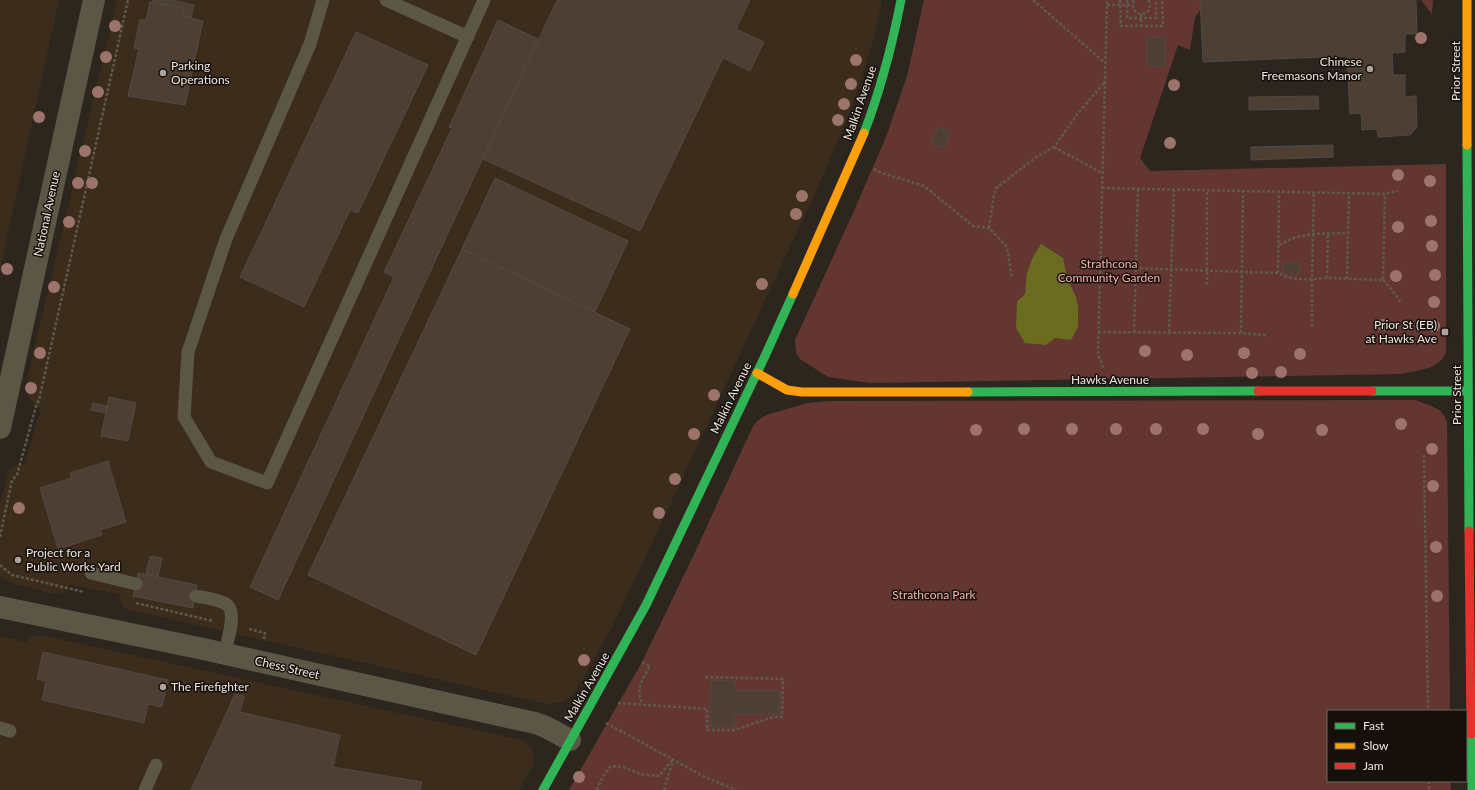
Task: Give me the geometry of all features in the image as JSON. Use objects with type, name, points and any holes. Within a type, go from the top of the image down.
[{"type":"street","name":"National Avenue","points":[[0,428],[94,0]]},
{"type":"street","name":"Malkin Avenue","points":[[543,790],[646,605],[756,373],[854,157],[884,76],[901,0]]},
{"type":"street","name":"Prior Street","points":[[1467,0],[1468,391],[1472,790]]},
{"type":"street","name":"Hawks Avenue","points":[[756,373],[787,390],[802,392],[1468,391]]},
{"type":"street","name":"Chess Street","points":[[0,607],[261,662],[535,724],[546,727],[570,740]]},
{"type":"lane","points":[[323,0],[310,44],[226,239],[188,352],[184,417],[211,462],[267,483],[484,0]]},
{"type":"lane","points":[[386,0],[468,37]]},
{"type":"lane","points":[[91,573],[136,584]]},
{"type":"lane","points":[[196,596],[225,604],[230,608],[232,613],[231,624],[224,654]]},
{"type":"lane","points":[[144,790],[156,765]]},
{"type":"path","points":[[0,537],[12,480],[17,475],[26,439],[39,400],[128,0]]},
{"type":"path","points":[[1033,0],[1105,62]]},
{"type":"path","points":[[1107,0],[1098,354],[1113,392]]},
{"type":"path","points":[[1120,0],[1121,26],[1162,26],[1162,0]]},
{"type":"path","points":[[1127,0],[1127,18],[1156,18],[1156,0]]},
{"type":"path","points":[[1134,0],[1132,5],[1135,11],[1141,14],[1148,12],[1151,6],[1149,0]]},
{"type":"path","points":[[1107,5],[1132,5]]},
{"type":"path","points":[[1151,6],[1162,6]]},
{"type":"path","points":[[1141,14],[1141,26]]},
{"type":"path","points":[[989,228],[995,189],[1034,158],[1054,147],[1079,112],[1105,83]]},
{"type":"path","points":[[1054,147],[1102,172]]},
{"type":"path","points":[[854,157],[879,172],[924,186],[973,226],[989,228],[1007,247],[1012,278]]},
{"type":"path","points":[[1102,188],[1384,194],[1398,191]]},
{"type":"path","points":[[1134,332],[1138,189]]},
{"type":"path","points":[[1169,332],[1174,190]]},
{"type":"path","points":[[1207,190],[1207,286]]},
{"type":"path","points":[[1241,333],[1243,191]]},
{"type":"path","points":[[1278,273],[1280,192]]},
{"type":"path","points":[[1312,328],[1314,192]]},
{"type":"path","points":[[1347,279],[1349,193]]},
{"type":"path","points":[[1384,194],[1383,280],[1401,303]]},
{"type":"path","points":[[1279,246],[1293,238],[1313,234],[1348,233]]},
{"type":"path","points":[[1327,278],[1328,234]]},
{"type":"path","points":[[1100,267],[1278,273],[1284,277],[1293,279],[1327,278],[1383,280]]},
{"type":"path","points":[[1098,332],[1241,333],[1267,335]]},
{"type":"path","points":[[1424,455],[1428,710]]},
{"type":"path","points":[[0,565],[12,575],[88,592]]},
{"type":"path","points":[[135,603],[265,633],[261,662]]},
{"type":"path","points":[[621,652],[650,666],[640,684],[638,692],[644,704]]},
{"type":"path","points":[[598,693],[619,703],[707,709],[707,730],[734,730],[773,717],[782,717],[782,680],[705,677]]},
{"type":"path","points":[[586,713],[703,776],[736,790]]},
{"type":"path","points":[[597,790],[603,776],[611,766],[623,767],[640,774],[659,776],[673,759]]},
{"type":"path","points":[[664,790],[673,759]]},
{"type":"shaded area","points":[[0,0],[59,0],[0,270]]},
{"type":"shaded area","points":[[117,0],[882,0],[876,30],[862,77],[844,127],[817,189],[612,627],[576,691],[567,700],[548,704],[529,700],[130,610],[123,606],[119,594],[70,585],[64,592],[55,594],[15,584],[5,580],[0,575],[0,505],[8,471],[14,466],[25,464],[41,408],[36,406],[28,396],[26,391],[27,379]]},
{"type":"shaded area","points":[[1041,244],[1063,258],[1067,278],[1076,297],[1078,307],[1078,327],[1071,340],[1055,338],[1046,345],[1025,343],[1016,328],[1017,302],[1025,294],[1027,273],[1032,259]]},
{"type":"shaded area","points":[[41,635],[518,739],[524,741],[532,750],[534,760],[533,765],[519,790],[0,790],[0,636],[26,642],[32,636]]},
{"type":"green space","name":"Strathcona Community Garden","points":[[924,0],[1208,0],[1195,17],[1190,50],[1178,45],[1140,158],[1150,171],[1446,164],[1446,352],[1443,358],[1433,366],[1401,374],[870,383],[828,377],[800,359],[796,353],[795,340],[886,137],[907,76]]},
{"type":"green space","points":[[1421,0],[1433,0],[1432,14]]},
{"type":"green space","name":"Strathcona Park","points":[[1416,400],[1439,410],[1443,414],[1447,423],[1450,710],[1327,710],[1327,782],[1450,782],[1451,790],[569,790],[642,662],[753,426],[757,421],[766,415],[808,403],[829,401]]},
{"type":"building","points":[[153,0],[171,0],[194,5],[191,18],[182,16],[183,8],[152,2]]},
{"type":"building","points":[[557,0],[750,0],[736,29],[764,42],[750,71],[723,58],[640,231],[483,159]]},
{"type":"building","name":"Chinese Freemasons Manor","points":[[1200,0],[1416,0],[1417,34],[1405,34],[1405,52],[1392,53],[1393,75],[1405,75],[1405,97],[1416,96],[1417,127],[1410,135],[1378,137],[1377,129],[1362,130],[1361,113],[1350,114],[1347,56],[1203,62]]},
{"type":"building","name":"Parking Operations","points":[[150,2],[183,8],[182,16],[203,21],[185,105],[128,96],[139,49],[134,48],[140,20],[146,20]]},
{"type":"building","points":[[498,20],[538,39],[278,600],[250,587],[394,277],[384,272],[452,128],[449,127]]},
{"type":"building","points":[[356,32],[428,65],[358,213],[350,210],[304,307],[240,277]]},
{"type":"building","points":[[1147,37],[1165,37],[1165,66],[1147,66]]},
{"type":"building","points":[[1318,96],[1319,109],[1249,110],[1249,97]]},
{"type":"building","points":[[938,127],[950,131],[944,148],[932,144]]},
{"type":"building","points":[[1333,145],[1333,157],[1251,160],[1251,147]]},
{"type":"building","points":[[495,178],[628,241],[595,312],[462,249]]},
{"type":"building","points":[[462,249],[630,329],[476,655],[308,575]]},
{"type":"building","points":[[1283,263],[1299,263],[1300,274],[1283,274]]},
{"type":"building","points":[[109,397],[136,403],[128,441],[101,436]]},
{"type":"building","points":[[93,403],[107,406],[106,413],[91,410]]},
{"type":"building","points":[[108,461],[126,522],[100,530],[102,535],[58,549],[40,488],[72,478],[70,473]]},
{"type":"building","points":[[150,556],[162,558],[158,577],[146,574]]},
{"type":"building","points":[[138,573],[197,585],[193,608],[133,596]]},
{"type":"building","points":[[43,652],[168,680],[162,707],[148,704],[144,723],[42,700],[46,681],[37,679]]},
{"type":"building","points":[[711,680],[735,681],[735,691],[780,691],[779,714],[734,714],[734,727],[710,726]]},
{"type":"building","points":[[235,694],[244,696],[240,712],[340,735],[333,767],[422,782],[420,790],[191,790]]},
{"type":"traffic: fast","points":[[864,133],[886,67],[901,0]]},
{"type":"traffic: fast","points":[[1467,145],[1469,531]]},
{"type":"traffic: fast","points":[[543,790],[646,605],[793,294]]},
{"type":"traffic: fast","points":[[968,392],[1258,391]]},
{"type":"traffic: fast","points":[[1372,391],[1468,391]]},
{"type":"traffic: fast","points":[[1471,734],[1472,790]]},
{"type":"traffic: slow","points":[[1467,0],[1467,145]]},
{"type":"traffic: slow","points":[[793,294],[864,133]]},
{"type":"traffic: slow","points":[[757,373],[787,390],[802,392],[968,392]]},
{"type":"traffic: jam","points":[[1258,391],[1372,391]]},
{"type":"traffic: jam","points":[[1469,531],[1471,734]]},
{"type":"place","name":"Chinese Freemasons Manor","points":[[1370,69]]},
{"type":"place","name":"Parking Operations","points":[[163,73]]},
{"type":"place","name":"Prior St (EB) at Hawks Ave","points":[[1445,332]]},
{"type":"place","name":"Project for a Public Works Yard","points":[[18,560]]},
{"type":"place","name":"The Firefighter","points":[[163,687]]}]
